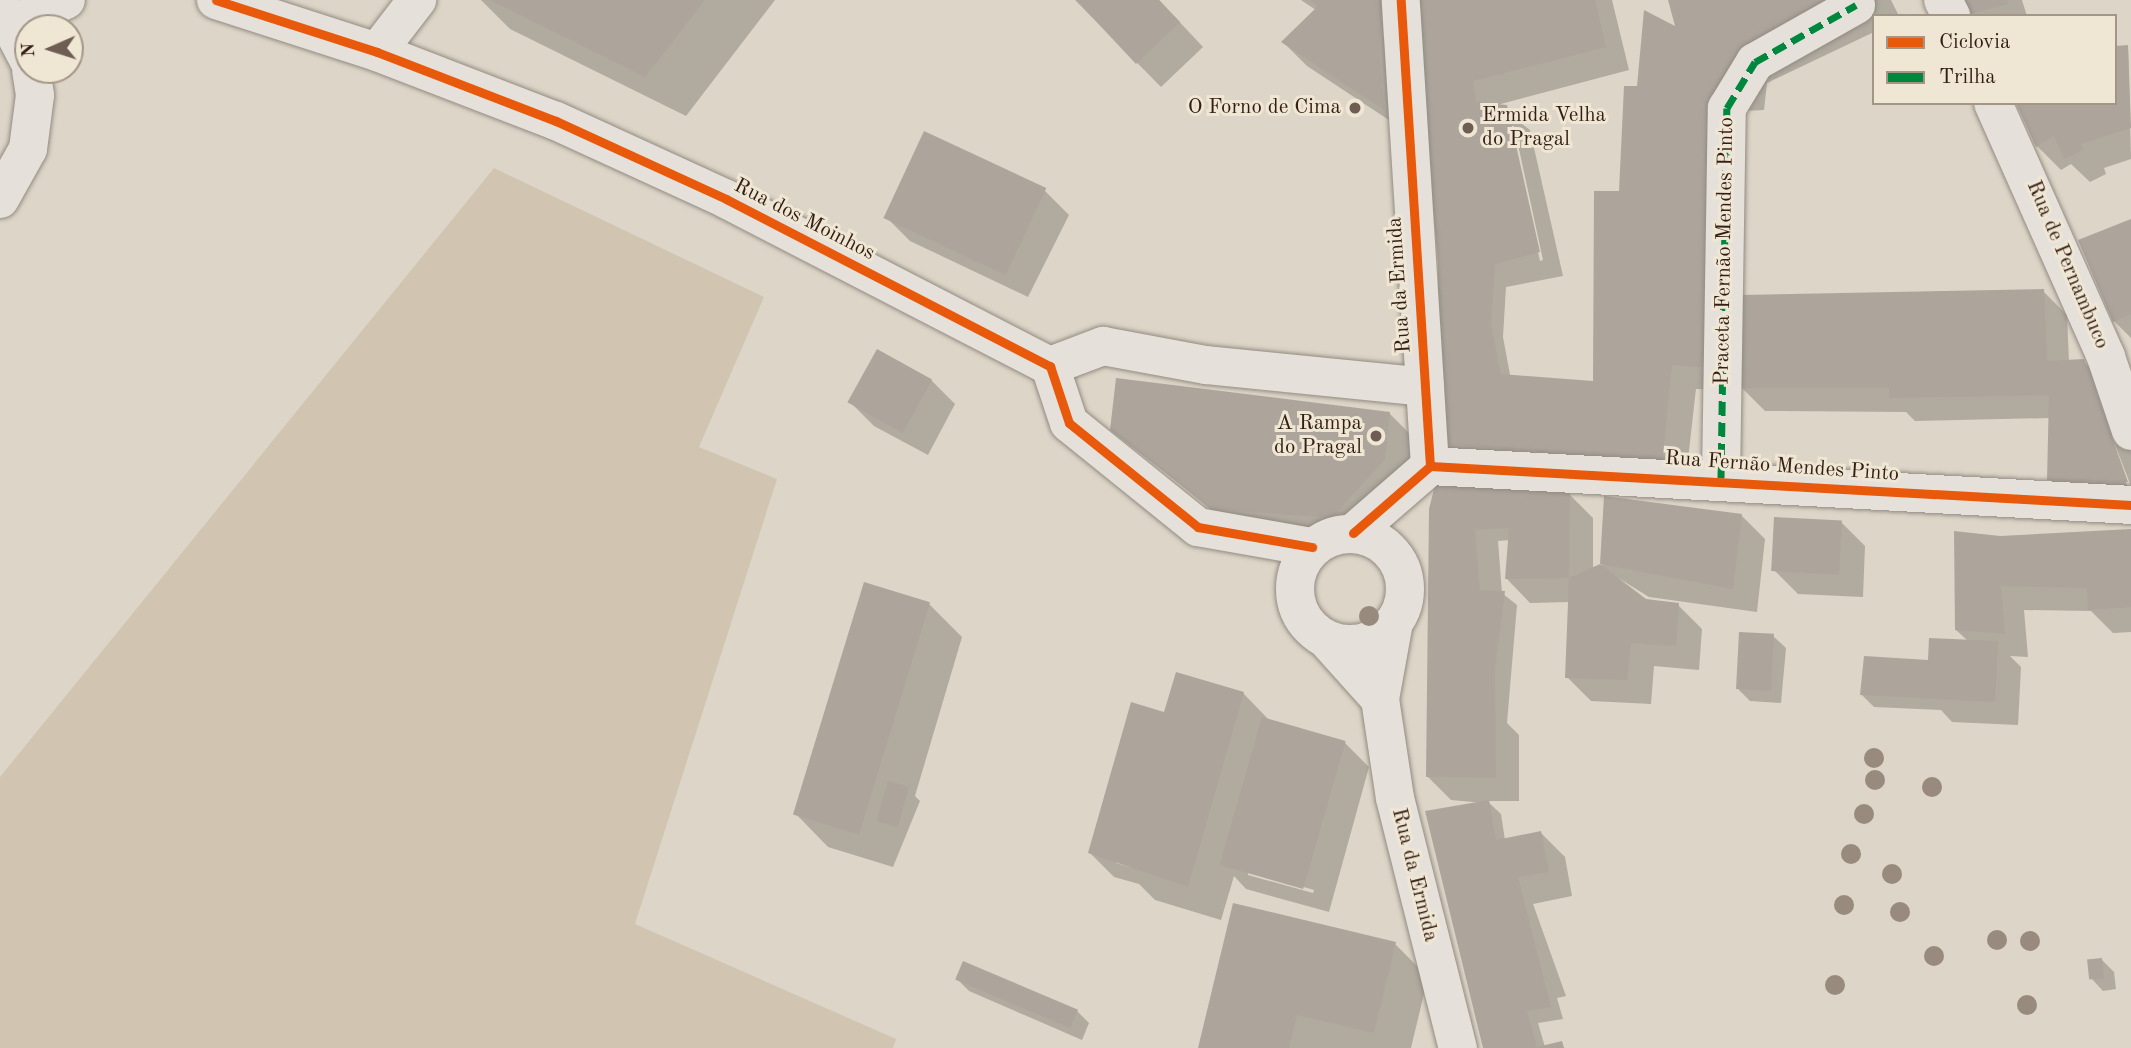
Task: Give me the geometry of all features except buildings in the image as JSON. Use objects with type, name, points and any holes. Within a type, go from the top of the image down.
[{"type":"street","points":[[14,30],[6,14],[66,0]]},
{"type":"street","name":"Rua dos Moinhos","points":[[216,0],[377,52],[556,121],[726,199],[1050,366]]},
{"type":"street","points":[[377,52],[417,0]]},
{"type":"street","name":"Rua da Ermida","points":[[1401,0],[1397,13],[1430,467]]},
{"type":"street","name":"Praceta Fernão Mendes Pinto","points":[[1721,478],[1727,108],[1755,62],[1856,5]]},
{"type":"street","points":[[0,199],[27,149],[35,95],[33,84]]},
{"type":"street","name":"Rua de Pernambuco","points":[[1994,105],[2101,345],[2131,431]]},
{"type":"street","points":[[1425,387],[1206,365],[1103,346],[1050,366],[1069,423],[1198,527],[1312,547],[1353,533],[1430,467]]},
{"type":"street","name":"Rua Fernão Mendes Pinto","points":[[1430,467],[1721,478],[2131,505]]},
{"type":"street","points":[[1353,533],[1388,548],[1404,573],[1404,604],[1394,622],[1380,699]]},
{"type":"street","points":[[1312,547],[1301,562],[1294,596],[1300,613],[1380,699]]},
{"type":"street","points":[[1327,640],[1361,643],[1394,622]]},
{"type":"street","name":"Rua da Ermida","points":[[1380,699],[1395,798],[1458,1048]]},
{"type":"shaded area","points":[[494,168],[764,297],[699,447],[777,479],[635,924],[896,1039],[893,1048],[0,1048],[0,777]]},
{"type":"marked path","points":[[1721,478],[1727,108],[1755,62],[1856,5]]},
{"type":"cycle path","points":[[216,0],[377,52],[556,121],[726,199],[1050,366],[1069,423],[1198,527],[1312,547]]},
{"type":"cycle path","points":[[1353,533],[1430,466],[1401,0]]},
{"type":"cycle path","points":[[1430,466],[2131,505]]},
{"type":"place","name":"O Forno de Cima","points":[[1355,108]]},
{"type":"place","name":"Ermida Velha do Pragal","points":[[1468,128]]},
{"type":"place","name":"A Rampa do Pragal","points":[[1376,436]]}]
